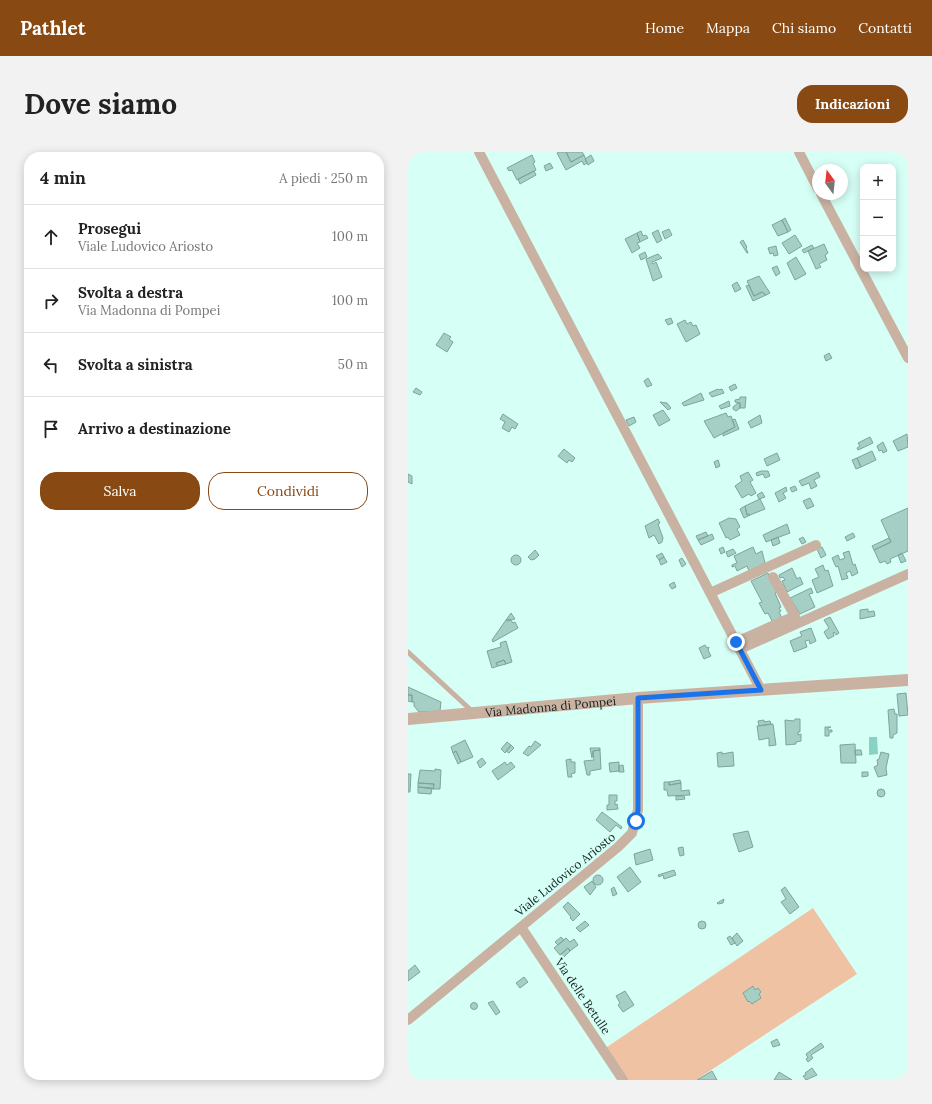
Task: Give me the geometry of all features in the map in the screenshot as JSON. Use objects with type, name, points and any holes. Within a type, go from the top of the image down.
[{"type":"street","points":[[479,152],[761,690]]},
{"type":"street","points":[[799,152],[812,177]]},
{"type":"street","points":[[824,200],[908,358]]},
{"type":"street","points":[[710,593],[816,545]]},
{"type":"street","points":[[738,646],[908,574]]},
{"type":"street","points":[[738,646],[795,616],[773,577]]},
{"type":"street","name":"Via Madonna di Pompei","points":[[408,719],[638,698],[908,680]]},
{"type":"street","name":"Viale Ludovico Ariosto","points":[[408,1020],[618,848],[632,833],[638,810],[638,698]]},
{"type":"street","name":"Via delle Betulle","points":[[521,927],[624,1080]]},
{"type":"lane","points":[[408,652],[474,713]]},
{"type":"shaded area","points":[[869,737],[877,737],[878,754],[869,755]]},
{"type":"shaded area","points":[[813,908],[857,974],[696,1080],[625,1080],[604,1049]]},
{"type":"building","points":[[566,152],[571,162],[584,155],[587,163],[584,165],[582,161],[566,170],[557,153]]},
{"type":"building","points":[[566,152],[582,152],[584,155],[571,162]]},
{"type":"building","points":[[532,155],[536,170],[517,180],[512,170],[509,171],[507,168]]},
{"type":"building","points":[[591,155],[594,161],[588,165],[585,159]]},
{"type":"building","points":[[550,163],[553,168],[546,171],[544,166]]},
{"type":"building","points":[[534,171],[536,175],[520,184],[518,179]]},
{"type":"building","points":[[785,218],[791,230],[788,232],[782,220]]},
{"type":"building","points":[[782,220],[788,232],[778,236],[772,225]]},
{"type":"building","points":[[669,229],[672,235],[665,239],[662,232]]},
{"type":"building","points":[[658,230],[662,240],[657,243],[652,233]]},
{"type":"building","points":[[641,231],[643,236],[646,235],[648,238],[640,242],[637,233]]},
{"type":"building","points":[[637,233],[640,242],[637,243],[640,248],[632,253],[625,239]]},
{"type":"building","points":[[795,235],[802,246],[789,254],[782,243]]},
{"type":"building","points":[[743,240],[747,247],[748,253],[740,242]]},
{"type":"building","points":[[824,244],[828,253],[825,255],[827,260],[819,264],[821,267],[816,269],[808,251]]},
{"type":"building","points":[[812,245],[814,248],[804,253],[802,250]]},
{"type":"building","points":[[776,246],[778,255],[774,256],[773,253],[770,254],[768,248]]},
{"type":"building","points":[[645,252],[647,257],[641,260],[639,255]]},
{"type":"building","points":[[658,254],[662,258],[652,262],[653,264],[656,262],[662,277],[653,281],[646,259]]},
{"type":"building","points":[[796,257],[806,274],[795,280],[787,263]]},
{"type":"building","points":[[777,266],[780,273],[776,276],[772,268]]},
{"type":"building","points":[[759,276],[770,293],[766,295],[762,292],[754,296],[747,281]]},
{"type":"building","points":[[737,282],[741,289],[735,292],[732,285]]},
{"type":"building","points":[[749,285],[754,296],[762,292],[766,295],[753,301],[746,286]]},
{"type":"building","points":[[671,318],[673,323],[668,325],[665,320]]},
{"type":"building","points":[[685,320],[687,324],[691,322],[693,326],[696,325],[700,334],[686,342],[677,324]]},
{"type":"building","points":[[444,333],[451,337],[449,339],[453,342],[447,352],[436,345]]},
{"type":"building","points":[[829,353],[832,358],[826,361],[824,356]]},
{"type":"building","points":[[648,378],[652,385],[647,387],[644,381]]},
{"type":"building","points":[[735,384],[737,388],[731,391],[729,387]]},
{"type":"building","points":[[416,388],[422,392],[420,395],[413,392]]},
{"type":"building","points":[[722,389],[724,393],[712,397],[709,393]]},
{"type":"building","points":[[701,393],[704,400],[684,406],[682,403]]},
{"type":"building","points":[[740,397],[746,397],[745,408],[740,408],[740,403],[735,402],[735,400],[740,399]]},
{"type":"building","points":[[729,401],[730,406],[721,409],[719,406]]},
{"type":"building","points":[[660,402],[667,403],[671,408],[668,410]]},
{"type":"building","points":[[740,403],[740,408],[736,411],[733,407]]},
{"type":"building","points":[[663,410],[670,420],[659,426],[653,415]]},
{"type":"building","points":[[726,413],[728,417],[731,416],[735,427],[714,438],[704,421]]},
{"type":"building","points":[[503,414],[518,424],[515,429],[512,427],[509,432],[502,428],[505,422],[500,419]]},
{"type":"building","points":[[760,415],[762,423],[751,428],[748,422]]},
{"type":"building","points":[[634,417],[636,422],[629,426],[626,420]]},
{"type":"building","points":[[735,419],[739,429],[723,436],[723,433],[735,427],[732,420]]},
{"type":"building","points":[[907,434],[908,447],[898,451],[893,441]]},
{"type":"building","points":[[870,437],[873,443],[858,450],[857,448],[860,446],[858,443]]},
{"type":"building","points":[[883,442],[887,451],[883,453],[882,450],[879,451],[877,446]]},
{"type":"building","points":[[564,449],[575,458],[572,462],[569,460],[567,463],[558,456]]},
{"type":"building","points":[[872,451],[876,460],[861,467],[857,458]]},
{"type":"building","points":[[777,453],[780,460],[767,466],[764,459]]},
{"type":"building","points":[[857,458],[861,467],[856,469],[852,460]]},
{"type":"building","points":[[718,460],[720,466],[716,468],[714,462]]},
{"type":"building","points":[[768,471],[770,476],[765,478],[763,474],[757,476],[756,473]]},
{"type":"building","points":[[748,472],[753,480],[750,482],[756,493],[751,496],[749,494],[742,498],[735,486],[742,481],[740,476]]},
{"type":"building","points":[[818,472],[820,477],[814,480],[817,486],[811,489],[809,483],[802,486],[799,481]]},
{"type":"building","points":[[408,474],[412,476],[412,484],[408,482]]},
{"type":"building","points":[[795,486],[797,490],[792,492],[790,488]]},
{"type":"building","points":[[786,487],[787,491],[783,493],[786,498],[779,502],[775,493]]},
{"type":"building","points":[[762,492],[765,497],[759,499],[757,495]]},
{"type":"building","points":[[810,498],[814,506],[807,509],[803,501]]},
{"type":"building","points":[[760,499],[765,509],[747,515],[745,506]]},
{"type":"building","points":[[745,506],[747,515],[750,515],[744,518],[740,509]]},
{"type":"building","points":[[908,508],[908,551],[890,559],[891,562],[887,564],[885,561],[880,563],[874,550],[891,542],[881,520]]},
{"type":"building","points":[[729,518],[736,519],[740,527],[737,529],[740,535],[730,540],[728,537],[726,538],[719,523]]},
{"type":"building","points":[[658,519],[660,523],[658,524],[663,538],[662,542],[659,544],[654,535],[649,538],[645,526]]},
{"type":"building","points":[[787,524],[790,533],[766,542],[763,535]]},
{"type":"building","points":[[706,532],[708,536],[698,540],[696,536]]},
{"type":"building","points":[[853,533],[855,537],[847,541],[845,537]]},
{"type":"building","points":[[712,534],[714,539],[701,545],[698,540]]},
{"type":"building","points":[[778,537],[780,543],[773,546],[771,540]]},
{"type":"building","points":[[803,537],[806,542],[802,544],[799,539]]},
{"type":"building","points":[[889,538],[891,542],[874,550],[872,546]]},
{"type":"building","points":[[723,547],[725,552],[721,554],[719,549]]},
{"type":"building","points":[[753,547],[756,554],[762,551],[765,563],[749,571],[747,566],[737,571],[735,566],[732,567],[732,565],[737,563],[734,556]]},
{"type":"building","points":[[822,547],[826,555],[821,558],[817,549]]},
{"type":"building","points":[[733,549],[736,553],[728,557],[726,552]]},
{"type":"building","points":[[535,550],[539,555],[535,559],[531,560],[528,557]]},
{"type":"building","points":[[849,551],[853,565],[855,564],[858,573],[852,576],[850,571],[846,573],[848,578],[842,580],[838,566],[836,567],[832,558],[838,555],[840,560],[845,558],[843,553]]},
{"type":"building","points":[[662,553],[664,557],[659,560],[656,556]]},
{"type":"building","points":[[902,553],[906,561],[901,563],[898,555]]},
{"type":"building","points":[[514,555],[518,555],[521,560],[518,565],[514,565],[511,562],[511,558]]},
{"type":"building","points":[[664,557],[667,562],[661,565],[659,560]]},
{"type":"building","points":[[682,558],[686,564],[682,567],[679,560]]},
{"type":"building","points":[[823,565],[825,571],[828,570],[833,586],[817,593],[812,580],[819,577],[815,569]]},
{"type":"building","points":[[792,568],[797,579],[800,577],[803,584],[787,592],[782,581],[785,580],[783,577],[780,578],[779,575]]},
{"type":"building","points":[[768,573],[777,592],[775,593],[781,607],[779,608],[781,611],[779,612],[782,618],[773,623],[768,613],[765,614],[759,603],[762,602],[751,581]]},
{"type":"building","points":[[674,582],[676,587],[672,589],[669,585]]},
{"type":"building","points":[[811,588],[813,593],[809,594],[815,607],[800,614],[790,598]]},
{"type":"building","points":[[868,609],[868,612],[874,611],[875,616],[860,619],[860,610]]},
{"type":"building","points":[[511,613],[515,619],[507,621],[506,620]]},
{"type":"building","points":[[830,617],[839,633],[836,635],[834,632],[834,636],[828,639],[824,632],[829,628],[824,620]]},
{"type":"building","points":[[510,619],[513,623],[515,622],[518,628],[493,642],[492,640],[506,620]]},
{"type":"building","points":[[811,628],[816,641],[810,644],[809,640],[805,641],[807,647],[794,652],[790,641],[802,636],[800,632]]},
{"type":"building","points":[[506,641],[512,662],[506,664],[504,660],[496,663],[498,666],[492,668],[487,651],[501,647],[500,643]]},
{"type":"building","points":[[705,645],[707,648],[709,647],[708,650],[711,656],[704,659],[699,648]]},
{"type":"building","points":[[504,660],[506,664],[498,666],[496,663]]},
{"type":"building","points":[[408,687],[441,702],[440,711],[419,712],[414,706],[414,702],[412,702],[412,695],[408,695]]},
{"type":"building","points":[[906,693],[908,715],[899,716],[897,694]]},
{"type":"building","points":[[408,695],[412,695],[412,702],[408,701]]},
{"type":"building","points":[[894,709],[895,714],[897,714],[897,733],[893,735],[893,738],[890,738],[888,710]]},
{"type":"building","points":[[795,719],[800,719],[800,732],[798,732],[798,735],[801,734],[801,741],[796,742],[796,744],[786,745],[785,720],[794,721]]},
{"type":"building","points":[[764,720],[764,722],[770,721],[771,724],[759,726],[758,721]]},
{"type":"building","points":[[773,724],[776,745],[769,746],[769,738],[759,740],[757,726]]},
{"type":"building","points":[[825,727],[831,727],[828,728],[828,730],[832,730],[832,732],[829,732],[829,736],[825,736]]},
{"type":"building","points":[[465,740],[473,757],[461,762],[456,751],[453,753],[451,747]]},
{"type":"building","points":[[535,741],[541,745],[528,756],[523,753],[529,746],[531,747]]},
{"type":"building","points":[[507,742],[511,745],[505,753],[501,749]]},
{"type":"building","points":[[855,744],[856,763],[841,763],[840,745]]},
{"type":"building","points":[[511,745],[514,748],[509,753],[506,751]]},
{"type":"building","points":[[590,748],[600,748],[600,750],[593,751],[592,758]]},
{"type":"building","points":[[600,750],[601,769],[590,771],[590,775],[587,775],[584,761],[594,760],[593,751]]},
{"type":"building","points":[[855,750],[861,750],[862,755],[855,755]]},
{"type":"building","points":[[456,751],[461,762],[458,764],[453,753]]},
{"type":"building","points":[[722,752],[722,754],[733,752],[734,766],[718,767],[717,753]]},
{"type":"building","points":[[881,752],[889,754],[886,768],[887,775],[878,777],[874,767],[878,765],[877,760],[879,759]]},
{"type":"building","points":[[482,758],[486,763],[480,768],[477,762]]},
{"type":"building","points":[[571,759],[571,762],[575,762],[575,773],[571,774],[572,777],[568,777],[566,760]]},
{"type":"building","points":[[505,762],[507,765],[511,762],[515,767],[498,780],[492,771]]},
{"type":"building","points":[[619,762],[619,771],[610,772],[609,763]]},
{"type":"building","points":[[623,765],[624,772],[619,772],[619,766]]},
{"type":"building","points":[[435,769],[441,770],[440,789],[433,789],[434,784],[418,783],[420,770],[435,771]]},
{"type":"building","points":[[862,772],[868,772],[868,776],[862,777]]},
{"type":"building","points":[[408,774],[411,774],[410,792],[408,792]]},
{"type":"building","points":[[680,780],[681,783],[669,785],[669,782]]},
{"type":"building","points":[[664,782],[669,782],[669,785],[681,783],[681,791],[689,790],[690,795],[668,796],[667,790],[664,790]]},
{"type":"building","points":[[418,783],[434,784],[433,789],[418,787]]},
{"type":"building","points":[[418,787],[432,788],[431,794],[418,793]]},
{"type":"building","points":[[881,789],[884,790],[884,796],[881,797],[878,796],[877,793],[878,790]]},
{"type":"building","points":[[609,795],[617,795],[615,805],[617,804],[618,809],[607,810],[607,805],[609,805]]},
{"type":"building","points":[[676,796],[684,796],[685,799],[676,800]]},
{"type":"building","points":[[602,812],[622,827],[621,829],[616,825],[610,832],[596,820]]},
{"type":"building","points":[[748,831],[753,847],[739,852],[733,834]]},
{"type":"building","points":[[683,847],[684,855],[680,856],[678,848]]},
{"type":"building","points":[[650,849],[653,860],[636,865],[634,854]]},
{"type":"building","points":[[630,867],[641,882],[628,892],[617,877]]},
{"type":"building","points":[[674,870],[676,875],[664,879],[663,875],[659,877],[658,875]]},
{"type":"building","points":[[596,875],[600,875],[603,880],[600,885],[596,885],[593,882],[593,878]]},
{"type":"building","points":[[592,881],[596,887],[590,895],[584,887]]},
{"type":"building","points":[[614,887],[617,894],[613,896],[611,889]]},
{"type":"building","points":[[785,887],[799,907],[790,914],[781,902],[786,899],[781,890]]},
{"type":"building","points":[[724,899],[723,903],[717,903]]},
{"type":"building","points":[[568,902],[580,914],[573,921],[563,907]]},
{"type":"building","points":[[585,921],[589,925],[580,932],[576,928]]},
{"type":"building","points":[[700,921],[704,921],[706,925],[704,929],[700,929],[698,927],[698,923]]},
{"type":"building","points":[[737,933],[743,941],[737,946],[732,938]]},
{"type":"building","points":[[730,936],[735,943],[731,945],[727,938]]},
{"type":"building","points":[[561,937],[564,940],[558,945],[555,942]]},
{"type":"building","points":[[566,938],[570,942],[574,939],[578,945],[570,951],[568,948],[560,955],[554,948]]},
{"type":"building","points":[[568,948],[570,951],[563,958],[560,955]]},
{"type":"building","points":[[415,965],[420,972],[408,981],[408,971]]},
{"type":"building","points":[[524,977],[528,982],[520,988],[516,983]]},
{"type":"building","points":[[753,986],[755,990],[758,988],[761,992],[759,994],[761,998],[752,1004],[749,1001],[748,1002],[743,993]]},
{"type":"building","points":[[625,991],[634,1005],[623,1012],[618,1005],[620,1003],[616,996]]},
{"type":"building","points":[[493,1001],[500,1012],[496,1015],[488,1003]]},
{"type":"building","points":[[474,1002],[477,1003],[477,1009],[474,1010],[471,1009],[470,1006],[471,1003]]},
{"type":"building","points":[[777,1039],[780,1045],[773,1047],[771,1042]]},
{"type":"building","points":[[821,1043],[824,1047],[811,1055],[813,1058],[808,1062],[806,1059],[808,1058],[806,1054]]},
{"type":"building","points":[[812,1068],[817,1075],[806,1080],[803,1076],[806,1075],[805,1073]]},
{"type":"building","points":[[712,1071],[717,1080],[697,1080]]},
{"type":"building","points":[[779,1072],[792,1080],[774,1080]]},
{"type":"route","points":[[636,821],[638,810],[638,698],[761,690],[736,642]]}]
